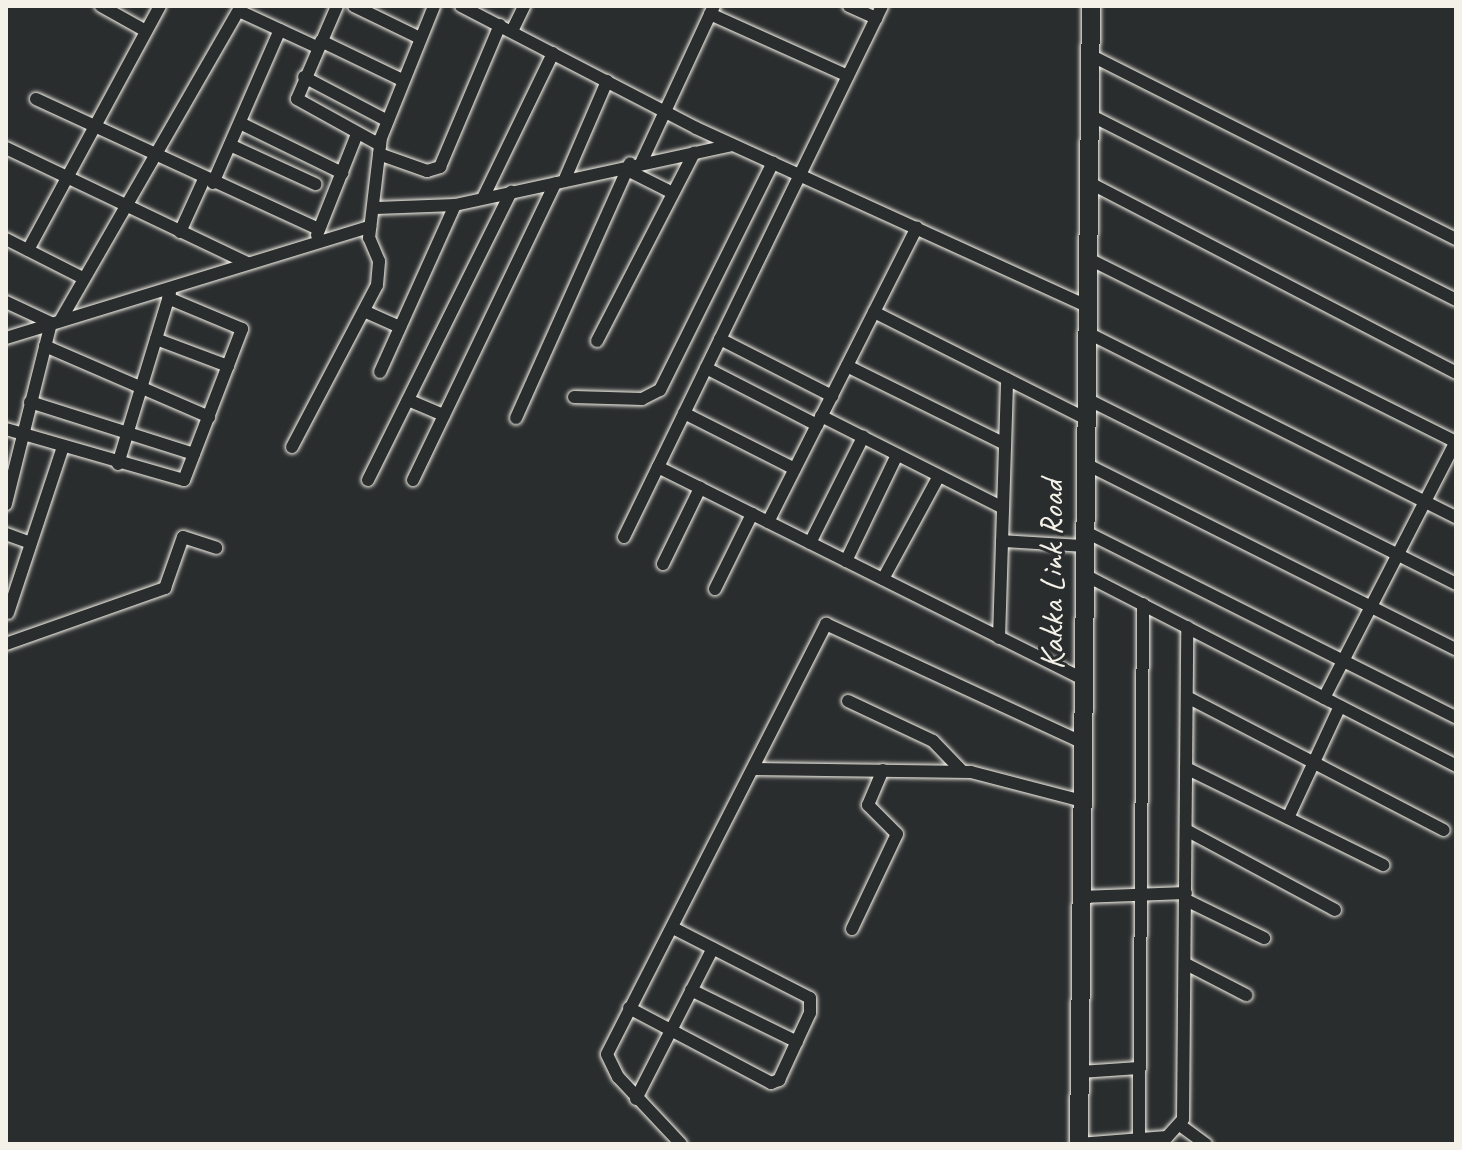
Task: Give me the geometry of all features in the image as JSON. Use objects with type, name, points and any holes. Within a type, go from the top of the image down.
[{"type":"street","points":[[101,6],[146,31]]},
{"type":"street","points":[[28,250],[160,6]]},
{"type":"street","points":[[337,6],[304,77],[300,105],[427,171],[440,167],[506,28],[524,6]]},
{"type":"street","points":[[354,6],[420,38]]},
{"type":"street","points":[[292,447],[366,312],[381,270],[370,227],[376,208],[380,149],[386,120],[434,6]]},
{"type":"street","points":[[461,6],[732,145],[800,173],[1087,306]]},
{"type":"street","points":[[849,6],[876,18]]},
{"type":"street","points":[[624,537],[882,6]]},
{"type":"street","name":"Kakka Link Road","points":[[1079,1144],[1091,6]]},
{"type":"street","points":[[6,504],[45,346],[56,322],[240,8],[280,30],[402,80]]},
{"type":"street","points":[[516,418],[633,165],[712,10],[848,76]]},
{"type":"street","points":[[180,232],[230,145],[280,30]]},
{"type":"street","points":[[483,198],[553,53]]},
{"type":"street","points":[[1092,56],[1456,239]]},
{"type":"street","points":[[304,77],[386,120]]},
{"type":"street","points":[[413,480],[607,81]]},
{"type":"street","points":[[36,99],[153,157],[319,229]]},
{"type":"street","points":[[1090,115],[1456,300]]},
{"type":"street","points":[[240,123],[342,173]]},
{"type":"street","points":[[313,244],[357,134]]},
{"type":"street","points":[[230,145],[315,184]]},
{"type":"street","points":[[376,208],[455,205],[732,145]]},
{"type":"street","points":[[7,151],[247,263]]},
{"type":"street","points":[[597,341],[694,153]]},
{"type":"street","points":[[574,397],[642,399],[660,390],[773,162]]},
{"type":"street","points":[[633,165],[673,193]]},
{"type":"street","points":[[1090,183],[1456,373]]},
{"type":"street","points":[[368,480],[511,192]]},
{"type":"street","points":[[380,372],[455,205]]},
{"type":"street","points":[[6,338],[56,322],[169,294],[247,263],[370,227]]},
{"type":"street","points":[[768,522],[917,227]]},
{"type":"street","points":[[6,239],[81,277]]},
{"type":"street","points":[[1087,258],[1456,442],[1324,698]]},
{"type":"street","points":[[118,464],[169,294]]},
{"type":"street","points":[[6,429],[180,482],[209,417],[240,326],[169,294]]},
{"type":"street","points":[[6,302],[56,322]]},
{"type":"street","points":[[366,312],[400,327]]},
{"type":"street","points":[[874,312],[1085,418]]},
{"type":"street","points":[[1086,332],[1456,517]]},
{"type":"street","points":[[156,339],[228,366]]},
{"type":"street","points":[[720,339],[832,396]]},
{"type":"street","points":[[45,346],[209,417]]},
{"type":"street","points":[[847,366],[1005,444]]},
{"type":"street","points":[[706,368],[819,421],[863,437],[1003,508]]},
{"type":"street","points":[[999,638],[1007,379]]},
{"type":"street","points":[[1085,398],[1456,584]]},
{"type":"street","points":[[408,400],[444,415]]},
{"type":"street","points":[[30,402],[194,454]]},
{"type":"street","points":[[684,413],[795,469]]},
{"type":"street","points":[[810,543],[863,437]]},
{"type":"street","points":[[8,613],[28,542],[63,447]]},
{"type":"street","points":[[846,561],[897,455]]},
{"type":"street","points":[[1084,463],[1372,604],[1456,649]]},
{"type":"street","points":[[658,467],[1085,680]]},
{"type":"street","points":[[883,579],[939,476]]},
{"type":"street","points":[[663,564],[700,488]]},
{"type":"street","points":[[715,589],[752,514]]},
{"type":"street","points":[[6,534],[28,542]]},
{"type":"street","points":[[6,644],[165,588],[183,537],[216,548]]},
{"type":"street","points":[[1002,541],[1084,538],[1345,659],[1456,717]]},
{"type":"street","points":[[1085,575],[1456,766]]},
{"type":"street","points":[[1139,1138],[1143,604]]},
{"type":"street","points":[[681,1144],[636,1099],[607,1054],[830,622],[1083,743]]},
{"type":"street","points":[[1181,1126],[1186,964],[1187,627]]},
{"type":"street","points":[[1187,697],[1444,830]]},
{"type":"street","points":[[848,701],[933,741],[962,771]]},
{"type":"street","points":[[1288,818],[1340,706]]},
{"type":"street","points":[[1186,768],[1383,865]]},
{"type":"street","points":[[753,769],[962,771],[1082,801]]},
{"type":"street","points":[[852,929],[897,834],[868,805],[883,770]]},
{"type":"street","points":[[1186,830],[1335,910]]},
{"type":"street","points":[[1080,897],[1186,896],[1264,938]]},
{"type":"street","points":[[629,1008],[773,1083],[797,1042],[810,998],[673,928]]},
{"type":"street","points":[[636,1099],[713,948]]},
{"type":"street","points":[[1186,964],[1246,995]]},
{"type":"street","points":[[691,990],[797,1042]]},
{"type":"street","points":[[1079,1072],[1140,1068]]},
{"type":"street","points":[[1079,1144],[1167,1137],[1181,1126]]},
{"type":"street","points":[[1181,1126],[1206,1144]]}]
